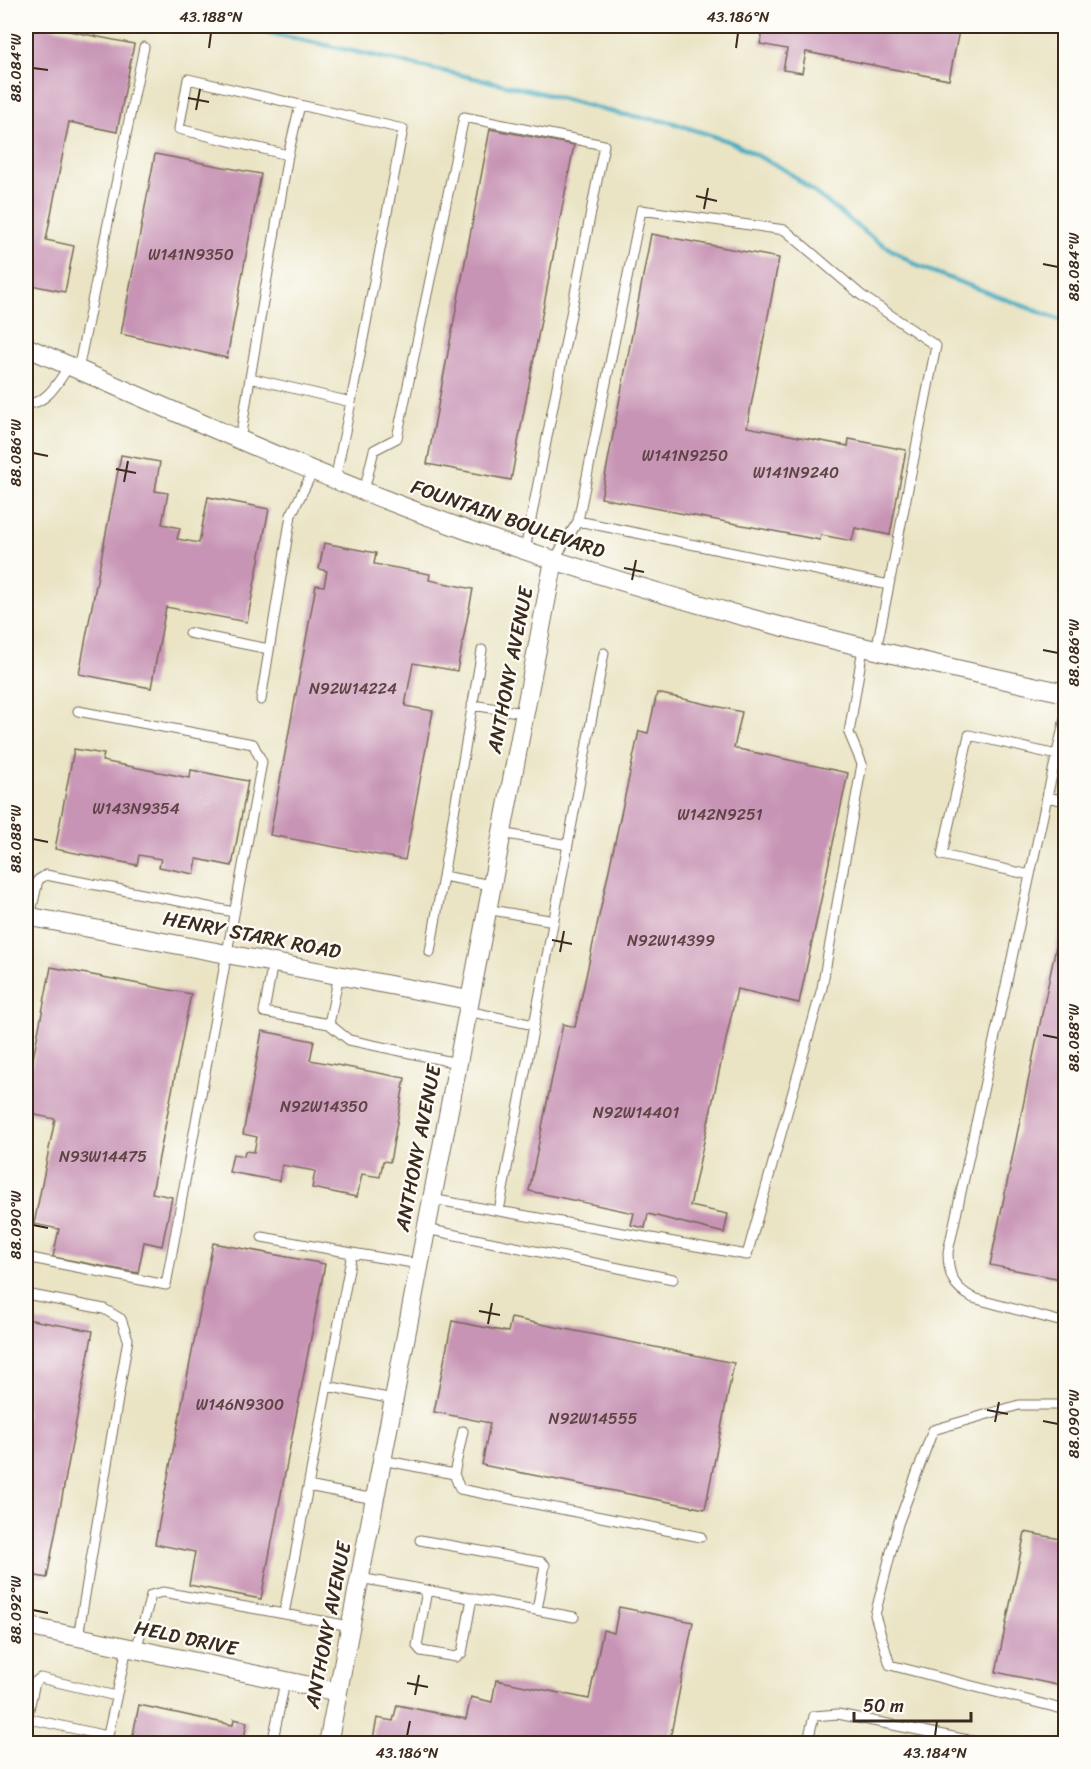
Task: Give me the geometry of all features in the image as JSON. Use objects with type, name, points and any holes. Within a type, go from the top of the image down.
[{"type":"street","name":"FOUNTAIN BOULEVARD","points":[[26,347],[335,480],[554,560],[717,610],[869,650],[1065,693]]},
{"type":"street","name":"ANTHONY AVENUE","points":[[328,1743],[554,560]]},
{"type":"street","name":"HENRY STARK ROAD","points":[[28,916],[339,975],[468,1005]]},
{"type":"street","name":"HELD DRIVE","points":[[26,1626],[338,1692]]},
{"type":"lane","points":[[26,404],[34,404],[50,393],[74,368],[144,47]]},
{"type":"lane","points":[[288,155],[178,129],[188,79],[403,129],[335,480]]},
{"type":"lane","points":[[240,440],[288,155],[300,105]]},
{"type":"lane","points":[[364,491],[374,450],[397,438],[464,117],[604,145],[525,550]]},
{"type":"lane","points":[[432,1199],[747,1255],[822,988],[862,764],[849,733],[869,650],[890,585],[936,346],[861,295],[785,230],[641,210],[578,521],[554,560]]},
{"type":"lane","points":[[250,378],[351,402]]},
{"type":"lane","points":[[261,700],[291,514],[313,471]]},
{"type":"lane","points":[[578,521],[890,585]]},
{"type":"lane","points":[[189,633],[269,649]]},
{"type":"lane","points":[[430,952],[482,650]]},
{"type":"lane","points":[[499,1211],[604,653]]},
{"type":"lane","points":[[472,705],[524,714]]},
{"type":"lane","points":[[26,1257],[166,1285],[225,953],[262,762],[253,744],[78,711]]},
{"type":"lane","points":[[1065,714],[1061,756],[1047,797],[948,1252],[951,1280],[960,1291],[973,1298],[1065,1323]]},
{"type":"lane","points":[[1030,875],[942,855],[969,735],[1061,756]]},
{"type":"lane","points":[[1047,797],[1065,801]]},
{"type":"lane","points":[[501,833],[568,845]]},
{"type":"lane","points":[[28,916],[38,880],[46,874],[234,912]]},
{"type":"lane","points":[[443,876],[491,885]]},
{"type":"lane","points":[[486,909],[554,921]]},
{"type":"lane","points":[[273,962],[264,1012],[329,1024],[349,1040],[457,1063]]},
{"type":"lane","points":[[329,1024],[339,975]]},
{"type":"lane","points":[[468,1005],[534,1025]]},
{"type":"lane","points":[[426,1229],[673,1279]]},
{"type":"lane","points":[[262,1237],[419,1264]]},
{"type":"lane","points":[[284,1614],[352,1253]]},
{"type":"lane","points":[[26,1294],[104,1309],[121,1319],[128,1339],[78,1637]]},
{"type":"lane","points":[[327,1386],[393,1399]]},
{"type":"lane","points":[[1065,1405],[1019,1405],[933,1430],[898,1524],[875,1615],[890,1665],[1065,1710]]},
{"type":"lane","points":[[463,1431],[454,1474],[460,1489],[700,1537]]},
{"type":"lane","points":[[382,1460],[454,1474]]},
{"type":"lane","points":[[308,1486],[375,1499]]},
{"type":"lane","points":[[420,1540],[541,1562],[545,1565],[537,1610]]},
{"type":"lane","points":[[360,1578],[574,1617]]},
{"type":"lane","points":[[427,1590],[417,1646],[421,1651],[456,1657],[462,1653],[472,1598]]},
{"type":"lane","points":[[116,1696],[40,1678],[35,1682],[26,1718],[107,1740],[116,1696],[151,1595],[164,1592],[350,1626]]},
{"type":"lane","points":[[272,1743],[285,1682]]},
{"type":"lane","points":[[807,1743],[814,1716],[838,1714],[988,1743]]},
{"type":"building","points":[[26,26],[44,26],[134,44],[117,132],[69,122],[46,240],[74,246],[65,292],[26,284]]},
{"type":"building","points":[[406,26],[442,26],[441,34]]},
{"type":"building","points":[[764,26],[960,26],[949,80],[806,52],[802,73],[783,70],[787,49],[760,44]]},
{"type":"building","points":[[490,129],[574,145],[511,480],[427,464]]},
{"type":"building","points":[[155,154],[261,174],[227,358],[121,334]]},
{"type":"building","points":[[651,234],[779,258],[747,427],[848,446],[849,439],[906,450],[890,535],[855,528],[852,541],[821,535],[820,540],[601,498]]},
{"type":"building","points":[[121,455],[160,462],[155,491],[168,493],[162,524],[180,528],[177,539],[199,543],[208,497],[269,509],[247,622],[166,607],[151,688],[79,674]]},
{"type":"building","points":[[324,543],[376,553],[374,564],[430,574],[429,580],[473,589],[457,671],[413,663],[405,706],[433,711],[405,860],[270,835],[316,585],[324,586],[327,571],[319,569]]},
{"type":"building","points":[[657,693],[742,712],[734,748],[848,773],[799,1003],[737,989],[690,1206],[728,1214],[724,1233],[648,1214],[645,1228],[631,1225],[634,1213],[529,1191],[563,1024],[575,1027],[639,731],[648,733]]},
{"type":"building","points":[[74,749],[104,754],[102,761],[190,778],[191,770],[248,781],[232,866],[197,859],[194,874],[159,867],[161,859],[139,855],[137,865],[55,849]]},
{"type":"building","points":[[1064,908],[1066,908],[1066,1280],[990,1265]]},
{"type":"building","points":[[51,967],[191,994],[152,1193],[172,1197],[162,1246],[144,1242],[138,1273],[53,1257],[59,1229],[34,1224],[55,1119],[26,1113],[26,1083],[28,1084]]},
{"type":"building","points":[[262,1031],[314,1041],[310,1060],[405,1078],[390,1162],[383,1161],[380,1177],[362,1174],[357,1197],[312,1188],[315,1171],[282,1165],[279,1181],[229,1172],[233,1154],[244,1156],[245,1151],[254,1152],[257,1137],[243,1134]]},
{"type":"building","points":[[213,1243],[325,1264],[261,1599],[189,1585],[195,1552],[155,1544]]},
{"type":"building","points":[[511,1318],[734,1363],[705,1509],[482,1465],[490,1423],[434,1412],[452,1321],[508,1332]]},
{"type":"building","points":[[26,1319],[93,1331],[47,1578],[26,1574]]},
{"type":"building","points":[[1025,1532],[1066,1540],[1066,1687],[996,1672]]},
{"type":"building","points":[[619,1607],[693,1622],[669,1744],[372,1744],[377,1718],[393,1721],[397,1705],[466,1719],[471,1697],[492,1702],[496,1680],[589,1699],[603,1630],[614,1633]]},
{"type":"building","points":[[139,1705],[233,1725],[234,1719],[247,1722],[243,1744],[131,1744]]},
{"type":"waterway","points":[[239,26],[537,92],[620,114],[670,122],[731,142],[787,171],[874,239],[920,267],[1066,322]]}]
